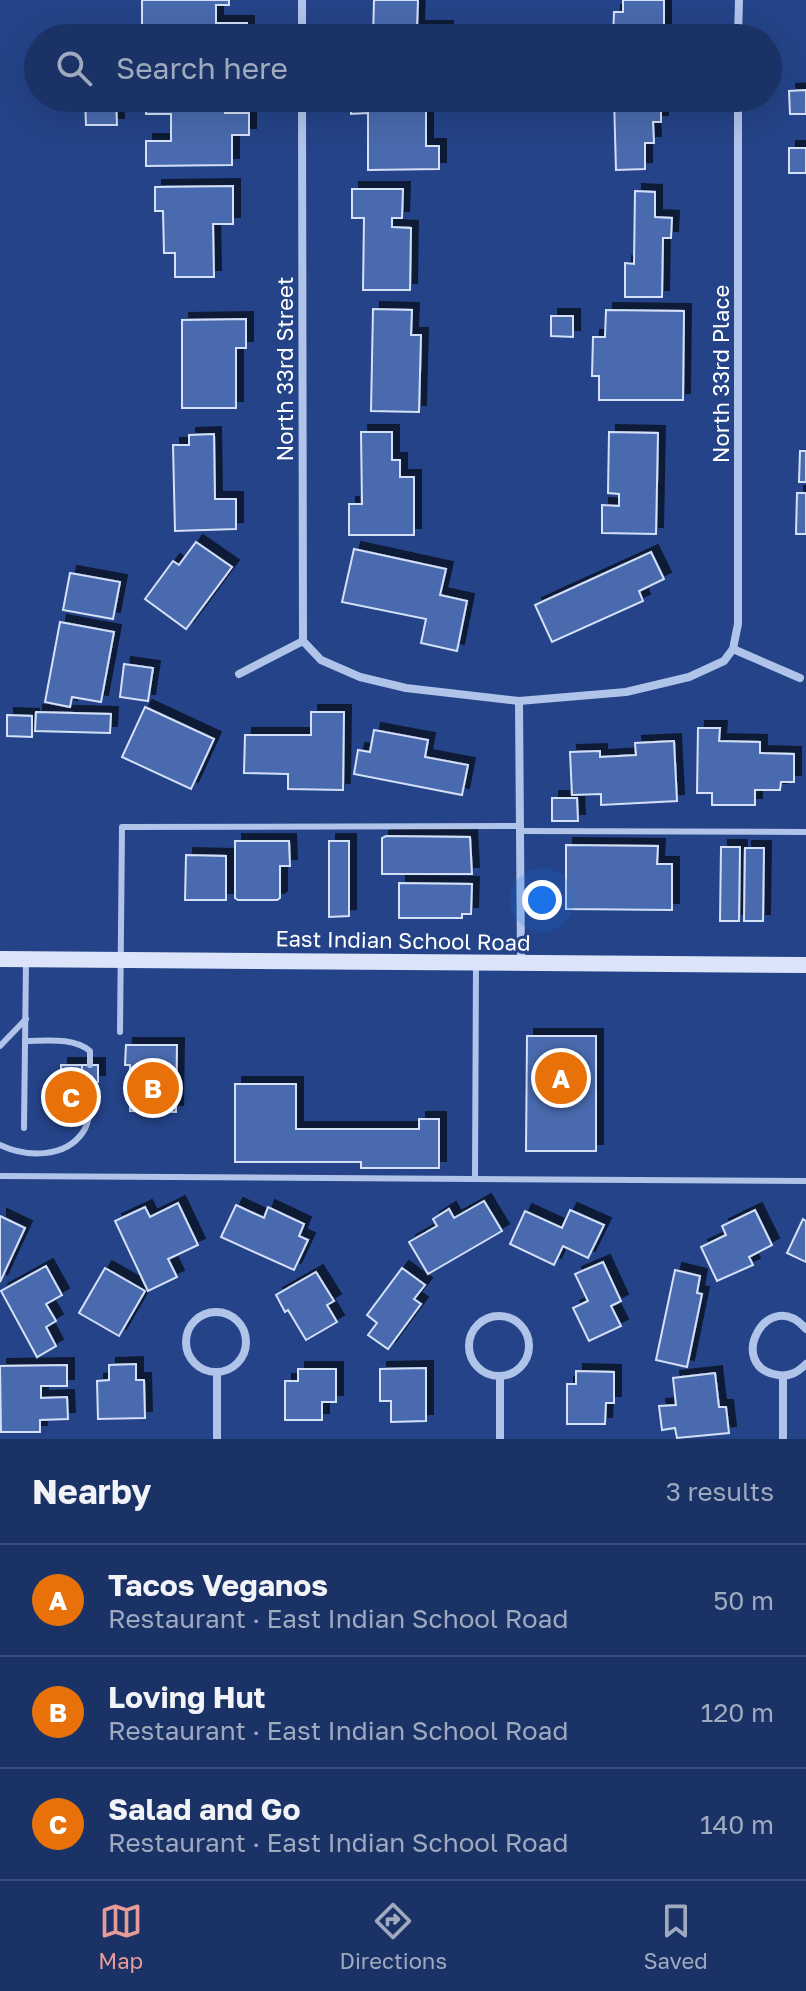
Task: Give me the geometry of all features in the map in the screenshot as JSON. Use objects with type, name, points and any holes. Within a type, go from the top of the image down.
[{"type":"main road","name":"East Indian School Road","points":[[0,959],[806,965]]},
{"type":"street","points":[[302,0],[302,24]]},
{"type":"street","points":[[738,24],[739,0]]},
{"type":"street","name":"North 33rd Street","points":[[302,112],[303,641]]},
{"type":"street","name":"North 33rd Place","points":[[733,649],[738,624],[738,112]]},
{"type":"street","points":[[239,674],[303,641],[321,660],[360,677],[406,688],[519,701],[626,692],[689,677],[724,661],[733,649],[800,678]]},
{"type":"street","points":[[519,701],[521,963]]},
{"type":"street","points":[[211,1313],[231,1316],[238,1322],[246,1339],[245,1349],[235,1365],[217,1372],[198,1366],[191,1359],[186,1340],[194,1322],[211,1313]]},
{"type":"street","points":[[494,1316],[513,1320],[526,1334],[529,1343],[524,1362],[509,1374],[500,1376],[481,1370],[470,1354],[469,1344],[477,1326],[484,1319],[494,1316]]},
{"type":"street","points":[[806,1329],[797,1320],[777,1317],[760,1326],[752,1344],[757,1363],[764,1371],[793,1375],[806,1364]]},
{"type":"street","points":[[217,1372],[217,1439]]},
{"type":"street","points":[[500,1376],[500,1439]]},
{"type":"street","points":[[783,1376],[783,1439]]},
{"type":"lane","points":[[120,1032],[122,827],[806,832]]},
{"type":"lane","points":[[24,1128],[26,959]]},
{"type":"lane","points":[[475,1179],[476,963]]},
{"type":"lane","points":[[0,1046],[26,1019]]},
{"type":"lane","points":[[25,1041],[82,1045],[90,1051],[90,1065]]},
{"type":"lane","points":[[0,1145],[17,1153],[44,1154],[65,1147],[83,1132],[90,1109],[90,1082]]},
{"type":"lane","points":[[0,1176],[806,1181]]},
{"type":"building","points":[[142,0],[229,0],[229,5],[216,5],[216,23],[247,23],[247,24],[142,24]]},
{"type":"building","points":[[374,0],[418,0],[417,24],[373,24]]},
{"type":"building","points":[[623,0],[664,0],[664,24],[614,24],[614,12],[623,12]]},
{"type":"building","points":[[806,90],[806,114],[790,114],[789,91]]},
{"type":"building","points":[[86,112],[117,112],[117,125],[86,125]]},
{"type":"building","points":[[351,112],[426,112],[426,146],[439,146],[439,169],[368,170],[368,113]]},
{"type":"building","points":[[614,112],[661,112],[661,122],[653,122],[654,143],[645,143],[645,169],[616,170]]},
{"type":"building","points":[[249,113],[249,135],[232,135],[232,165],[146,166],[146,141],[171,141],[171,114],[146,114]]},
{"type":"building","points":[[789,148],[806,148],[806,173],[789,173]]},
{"type":"building","points":[[233,186],[233,224],[213,224],[214,277],[175,277],[175,253],[164,253],[163,211],[155,211],[155,187]]},
{"type":"building","points":[[352,189],[403,189],[402,218],[392,218],[392,227],[411,228],[410,290],[363,290],[364,218],[352,218]]},
{"type":"building","points":[[635,191],[655,192],[655,217],[672,218],[671,238],[663,238],[662,297],[625,297],[625,263],[634,264]]},
{"type":"building","points":[[373,309],[412,310],[411,335],[421,335],[419,412],[371,411]]},
{"type":"building","points":[[606,310],[684,311],[683,400],[599,400],[599,376],[592,376],[593,337],[605,337]]},
{"type":"building","points":[[551,316],[573,316],[573,337],[551,336]]},
{"type":"building","points":[[246,319],[246,348],[236,348],[236,408],[182,408],[182,320]]},
{"type":"building","points":[[361,432],[392,432],[392,460],[400,460],[400,477],[414,477],[414,535],[349,535],[349,504],[362,504]]},
{"type":"building","points":[[609,432],[658,433],[656,534],[602,533],[602,505],[619,506],[619,494],[608,493]]},
{"type":"building","points":[[214,434],[215,499],[236,499],[236,529],[175,531],[173,445],[189,445],[189,435]]},
{"type":"building","points":[[800,451],[806,451],[806,482],[799,482]]},
{"type":"building","points":[[797,493],[806,493],[806,534],[796,534]]},
{"type":"building","points":[[196,542],[232,567],[186,629],[145,599],[173,561],[179,565]]},
{"type":"building","points":[[354,549],[446,569],[440,595],[467,601],[457,651],[421,643],[426,619],[342,602]]},
{"type":"building","points":[[651,552],[664,579],[639,591],[643,601],[552,642],[535,605]]},
{"type":"building","points":[[70,573],[120,582],[113,619],[63,610]]},
{"type":"building","points":[[60,622],[114,632],[101,702],[72,697],[70,707],[45,702]]},
{"type":"building","points":[[124,664],[153,668],[148,701],[120,697]]},
{"type":"building","points":[[145,707],[214,739],[191,789],[122,757]]},
{"type":"building","points":[[36,712],[111,714],[110,733],[35,731]]},
{"type":"building","points":[[311,712],[344,712],[343,790],[288,789],[288,774],[244,773],[245,735],[311,735]]},
{"type":"building","points":[[7,715],[32,716],[32,737],[7,736]]},
{"type":"building","points":[[698,728],[720,728],[719,741],[760,742],[760,753],[794,754],[794,782],[781,782],[780,790],[755,790],[755,805],[712,805],[712,793],[697,793]]},
{"type":"building","points":[[374,730],[428,740],[425,757],[468,765],[462,795],[354,774],[358,750],[370,752]]},
{"type":"building","points":[[674,741],[677,801],[601,805],[601,794],[572,795],[570,752],[600,751],[600,757],[636,755],[635,743]]},
{"type":"building","points":[[552,798],[577,798],[578,821],[552,821]]},
{"type":"building","points":[[470,837],[472,874],[382,874],[382,838]]},
{"type":"building","points":[[235,841],[289,841],[290,866],[280,866],[280,898],[235,898]]},
{"type":"building","points":[[329,841],[349,841],[349,916],[329,917]]},
{"type":"building","points":[[566,845],[658,846],[657,864],[672,864],[672,910],[566,909]]},
{"type":"building","points":[[721,847],[740,847],[739,921],[720,921]]},
{"type":"building","points":[[745,848],[764,848],[763,921],[744,921]]},
{"type":"building","points":[[186,855],[226,856],[226,900],[185,900]]},
{"type":"building","points":[[399,883],[472,884],[471,914],[462,914],[462,918],[399,918]]},
{"type":"building","points":[[527,1036],[596,1036],[596,1151],[526,1151]]},
{"type":"building","points":[[126,1045],[177,1045],[176,1112],[130,1111],[130,1065],[125,1065]]},
{"type":"building","points":[[61,1065],[82,1065],[81,1112],[61,1111]]},
{"type":"building","points":[[82,1065],[98,1065],[98,1082],[82,1082]]},
{"type":"building","points":[[235,1084],[296,1084],[296,1129],[419,1129],[419,1119],[439,1119],[439,1168],[361,1168],[361,1162],[235,1162]]},
{"type":"building","points":[[484,1201],[502,1231],[428,1274],[409,1242],[437,1226],[433,1219],[449,1209],[454,1218]]},
{"type":"building","points":[[178,1203],[198,1245],[168,1259],[177,1277],[148,1291],[115,1221],[145,1207],[150,1217]]},
{"type":"building","points":[[236,1205],[264,1218],[268,1207],[304,1224],[299,1236],[308,1240],[294,1270],[221,1237]]},
{"type":"building","points":[[570,1210],[604,1225],[588,1258],[563,1246],[554,1265],[510,1244],[525,1211],[562,1228]]},
{"type":"building","points":[[755,1210],[772,1245],[749,1257],[753,1265],[717,1281],[701,1247],[726,1235],[722,1226]]},
{"type":"building","points":[[0,1216],[25,1228],[0,1282]]},
{"type":"building","points":[[803,1219],[806,1221],[806,1262],[787,1253]]},
{"type":"building","points":[[603,1262],[621,1301],[611,1306],[621,1326],[589,1341],[573,1308],[588,1301],[575,1274]]},
{"type":"building","points":[[46,1266],[62,1295],[46,1304],[56,1321],[46,1327],[56,1346],[37,1357],[1,1291]]},
{"type":"building","points":[[105,1268],[145,1291],[119,1336],[79,1313]]},
{"type":"building","points":[[402,1268],[425,1285],[414,1299],[421,1304],[388,1349],[368,1335],[377,1323],[367,1315]]},
{"type":"building","points":[[675,1270],[700,1276],[697,1293],[702,1294],[687,1367],[656,1360]]},
{"type":"building","points":[[316,1272],[334,1301],[327,1305],[337,1322],[306,1340],[276,1295]]},
{"type":"building","points":[[136,1364],[136,1380],[144,1380],[145,1418],[98,1419],[97,1381],[109,1380],[109,1365]]},
{"type":"building","points":[[67,1365],[67,1386],[41,1386],[41,1398],[67,1397],[68,1419],[40,1420],[40,1432],[1,1432],[0,1366]]},
{"type":"building","points":[[426,1368],[426,1421],[391,1422],[391,1401],[380,1401],[380,1369]]},
{"type":"building","points":[[298,1369],[336,1369],[336,1402],[322,1402],[322,1420],[285,1420],[285,1381],[298,1381]]},
{"type":"building","points":[[576,1371],[614,1372],[614,1403],[606,1403],[605,1424],[567,1424],[567,1384],[576,1384]]},
{"type":"building","points":[[715,1373],[719,1407],[726,1407],[729,1433],[677,1438],[675,1428],[662,1430],[659,1406],[676,1405],[673,1378]]},
{"type":"place","name":"Tacos Veganos","points":[[561,1078]]},
{"type":"place","name":"Loving Hut","points":[[153,1088]]},
{"type":"place","name":"Salad and Go","points":[[71,1097]]}]
